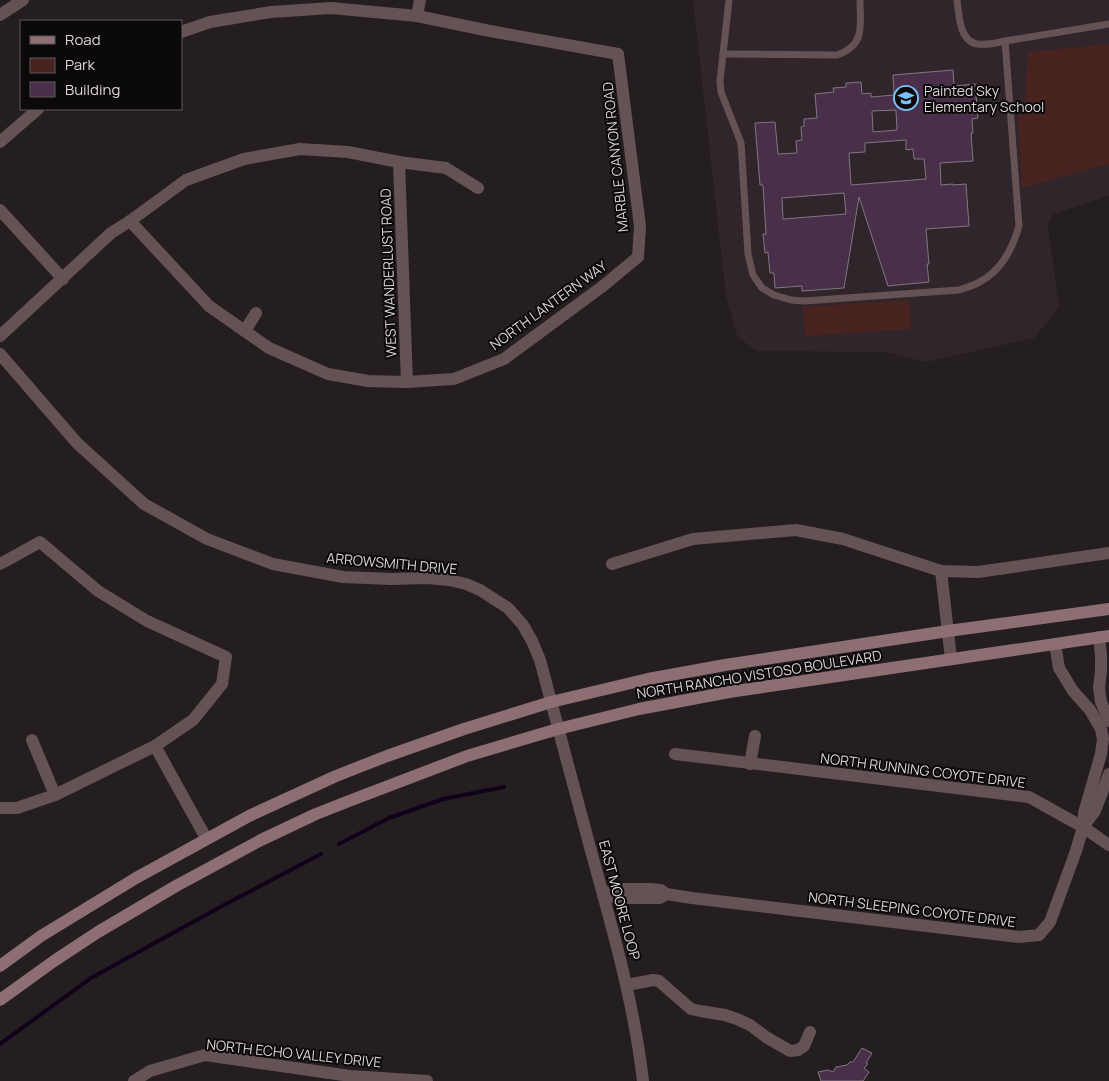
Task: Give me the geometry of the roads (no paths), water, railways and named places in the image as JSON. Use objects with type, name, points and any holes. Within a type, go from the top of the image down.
[{"type":"main road","name":"NORTH RANCHO VISTOSO BOULEVARD","points":[[0,966],[41,936],[84,909],[206,838],[248,816],[336,776],[464,729],[552,702],[648,679],[725,665],[948,631],[1109,609]]},
{"type":"main road","name":"NORTH RANCHO VISTOSO BOULEVARD","points":[[0,1000],[98,932],[176,886],[261,840],[332,808],[467,756],[558,729],[638,709],[729,692],[1104,636]]},
{"type":"street","points":[[0,15],[23,0]]},
{"type":"street","points":[[182,32],[210,22],[271,12],[331,8],[417,16],[420,0]]},
{"type":"street","name":"MARBLE CANYON ROAD","points":[[417,16],[618,54],[640,226],[638,257]]},
{"type":"street","points":[[0,142],[37,110]]},
{"type":"street","points":[[0,336],[110,233],[130,221],[186,180],[244,159],[300,149],[348,152],[399,162],[446,168],[478,188]]},
{"type":"street","name":"WEST WANDERLUST ROAD","points":[[399,162],[407,382]]},
{"type":"street","points":[[0,210],[63,279]]},
{"type":"street","name":"NORTH LANTERN WAY","points":[[130,221],[209,306],[268,348],[328,374],[368,381],[407,382],[454,379],[504,359],[638,257]]},
{"type":"street","points":[[245,331],[256,313]]},
{"type":"street","name":"ARROWSMITH DRIVE","points":[[0,354],[76,443],[144,504],[207,539],[273,564],[344,577],[449,580],[466,584],[492,597],[508,608],[523,625],[532,641],[540,660],[558,729]]},
{"type":"street","points":[[612,564],[693,539],[796,530],[843,539],[941,570],[978,572],[1109,553]]},
{"type":"street","points":[[0,564],[40,542],[98,591],[147,621],[226,657],[222,684],[193,720],[155,746],[55,795],[16,808],[0,808]]},
{"type":"street","points":[[941,570],[951,659]]},
{"type":"street","name":"NORTH SLEEPING COYOTE DRIVE","points":[[603,895],[616,889],[661,890],[666,894],[1018,937],[1039,936],[1050,922],[1076,851],[1083,828],[1084,813],[1101,754],[1106,726],[1098,687],[1104,636]]},
{"type":"street","points":[[1055,644],[1059,668],[1073,691],[1106,726]]},
{"type":"street","name":"EAST MOORE LOOP","points":[[558,729],[627,985],[640,1051],[643,1081]]},
{"type":"street","points":[[750,764],[755,736]]},
{"type":"street","points":[[32,740],[55,795]]},
{"type":"street","points":[[155,746],[206,838]]},
{"type":"street","name":"NORTH RUNNING COYOTE DRIVE","points":[[675,754],[1029,797],[1083,828],[1109,846]]},
{"type":"street","name":"NORTH SLEEPING COYOTE DRIVE","points":[[1083,828],[1094,811],[1109,774]]},
{"type":"street","points":[[627,985],[653,980],[659,981],[691,1009],[738,1019],[790,1050],[798,1050],[804,1046],[810,1032]]},
{"type":"street","name":"NORTH ECHO VALLEY DRIVE","points":[[134,1081],[150,1071],[205,1055],[349,1078],[426,1081]]},
{"type":"lane","points":[[729,0],[720,81],[721,92],[741,143],[748,254],[753,275],[762,288],[774,295],[791,300],[804,301],[959,290],[977,283],[993,273],[1005,260],[1014,244],[1019,226],[1006,41]]},
{"type":"lane","points":[[723,54],[838,55],[846,52],[854,45],[860,34],[860,0]]},
{"type":"lane","points":[[957,0],[960,27],[966,38],[975,44],[1006,41],[1109,24]]},
{"type":"waterway","points":[[339,844],[389,818],[443,799],[504,787]]},
{"type":"waterway","points":[[0,1044],[91,978],[321,854]]},
{"type":"place","name":"Painted Sky Elementary School","points":[[906,98]]}]
